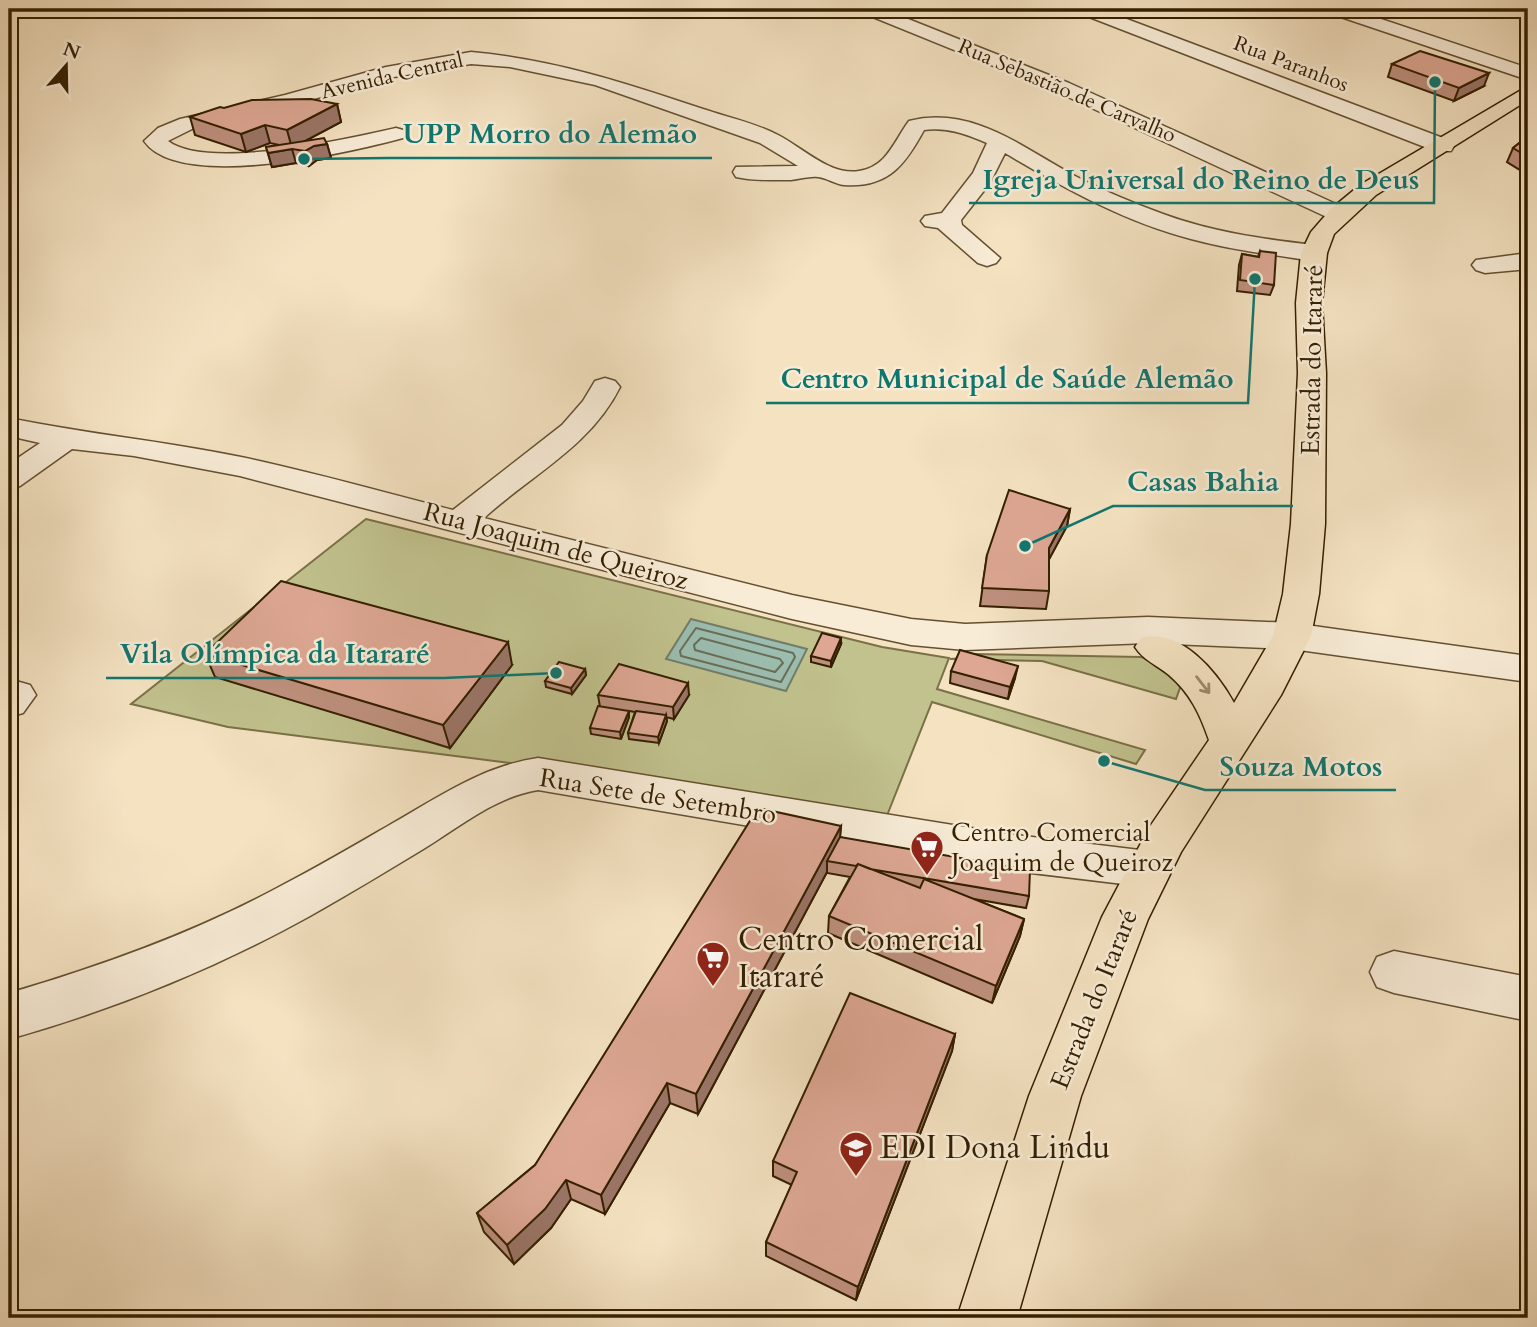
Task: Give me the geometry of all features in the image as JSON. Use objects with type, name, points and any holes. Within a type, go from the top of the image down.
[{"type":"main road","name":"Estrada do Itararé","points":[[987,1318],[1055,1096],[1125,917],[1149,869],[1289,644],[1301,594],[1308,524],[1312,380],[1309,303],[1314,253],[1323,232],[1339,214],[1368,190],[1528,92]]},
{"type":"main road","points":[[1458,135],[1528,117]]},
{"type":"main road","points":[[1154,648],[1177,660],[1200,681],[1220,711],[1230,741]]},
{"type":"street","name":"Rua Sebastião de Carvalho","points":[[869,9],[1062,87],[1339,214]]},
{"type":"street","name":"Rua Paranhos","points":[[1084,9],[1458,135]]},
{"type":"street","points":[[1335,9],[1528,74]]},
{"type":"street","name":"Avenida Central","points":[[379,116],[404,140],[231,160],[206,160],[168,153],[160,149],[155,141],[177,126],[356,90],[386,73],[471,58],[510,61],[600,80],[745,129],[798,154],[821,170],[850,179],[876,174],[893,163],[912,128],[920,123],[948,123],[998,141],[1068,181],[1181,228],[1239,243],[1314,253]]},
{"type":"street","points":[[252,95],[346,76],[386,73]]},
{"type":"street","points":[[987,258],[941,220],[988,171],[998,141]]},
{"type":"street","points":[[744,172],[792,173],[821,170]]},
{"type":"street","points":[[1485,265],[1528,261]]},
{"type":"street","points":[[461,521],[495,491],[557,445],[599,403],[605,387]]},
{"type":"street","name":"Rua Joaquim de Queiroz","points":[[9,427],[65,439],[134,447],[242,467],[792,607],[911,632],[965,638],[1162,631],[1289,644]]},
{"type":"street","points":[[9,479],[65,439]]},
{"type":"street","name":"Rua Joaquim de Queiroz","points":[[1106,632],[1154,648],[1289,644]]},
{"type":"street","points":[[1289,644],[1313,652],[1348,645],[1528,669]]},
{"type":"street","name":"Rua Sete de Setembro","points":[[9,1016],[87,992],[224,937],[346,872],[494,786],[522,775],[552,776],[1002,851],[1149,869]]},
{"type":"street","points":[[1394,972],[1528,999]]},
{"type":"green space","points":[[366,519],[882,647],[949,658],[937,689],[1145,750],[1136,764],[932,702],[886,818],[596,774],[228,727],[131,704]]},
{"type":"green space","points":[[971,654],[1141,657],[1156,662],[1181,685],[1176,699],[1042,661],[950,659],[965,658]]},
{"type":"water","points":[[691,619],[807,649],[786,691],[666,659]]},
{"type":"building","points":[[1420,51],[1489,73],[1459,88],[1392,64]]},
{"type":"building","points":[[311,99],[337,104],[287,130],[265,125],[241,134],[190,117],[252,100]]},
{"type":"building","points":[[1528,136],[1528,157],[1513,148]]},
{"type":"building","points":[[324,138],[327,144],[305,151],[292,149],[268,153],[266,147]]},
{"type":"building","points":[[1260,251],[1276,253],[1274,285],[1240,280],[1242,254],[1259,257]]},
{"type":"building","points":[[1009,490],[1070,509],[1049,548],[1049,591],[982,588],[987,555]]},
{"type":"building","points":[[281,581],[508,642],[443,725],[205,654]]},
{"type":"building","points":[[822,633],[841,638],[831,661],[811,656]]},
{"type":"building","points":[[960,650],[1018,666],[1010,687],[951,671]]},
{"type":"building","points":[[559,662],[585,669],[571,688],[545,681]]},
{"type":"building","points":[[619,664],[688,683],[673,707],[598,695]]},
{"type":"building","points":[[598,706],[629,711],[620,732],[590,728]]},
{"type":"building","points":[[636,711],[666,715],[658,737],[628,733]]},
{"type":"building","name":"Centro Comercial Itararé","points":[[758,808],[841,826],[696,1094],[667,1083],[601,1195],[566,1180],[545,1209],[507,1245],[477,1213],[535,1165]]},
{"type":"building","points":[[840,837],[1030,870],[1029,896],[870,869],[858,864],[856,866],[827,861]]},
{"type":"building","points":[[858,864],[920,888],[924,879],[1024,919],[996,986],[829,916]]},
{"type":"building","points":[[850,993],[955,1034],[858,1287],[766,1242],[797,1172],[773,1161]]},
{"type":"place","name":"Igreja Universal do Reino de Deus","points":[[1435,82]]},
{"type":"place","name":"UPP Morro do Alemão","points":[[304,159]]},
{"type":"place","name":"Centro Municipal de Saúde Alemão","points":[[1255,279]]},
{"type":"place","name":"Casas Bahia","points":[[1025,546]]},
{"type":"place","name":"Vila Olímpica da Itararé","points":[[556,673]]},
{"type":"place","name":"Souza Motos","points":[[1104,761]]},
{"type":"place","name":"Centro Comercial Joaquim de Queiroz","points":[[927,877]]},
{"type":"place","name":"Centro Comercial Itararé","points":[[713,988]]},
{"type":"place","name":"EDI Dona Lindu","points":[[856,1178]]}]
